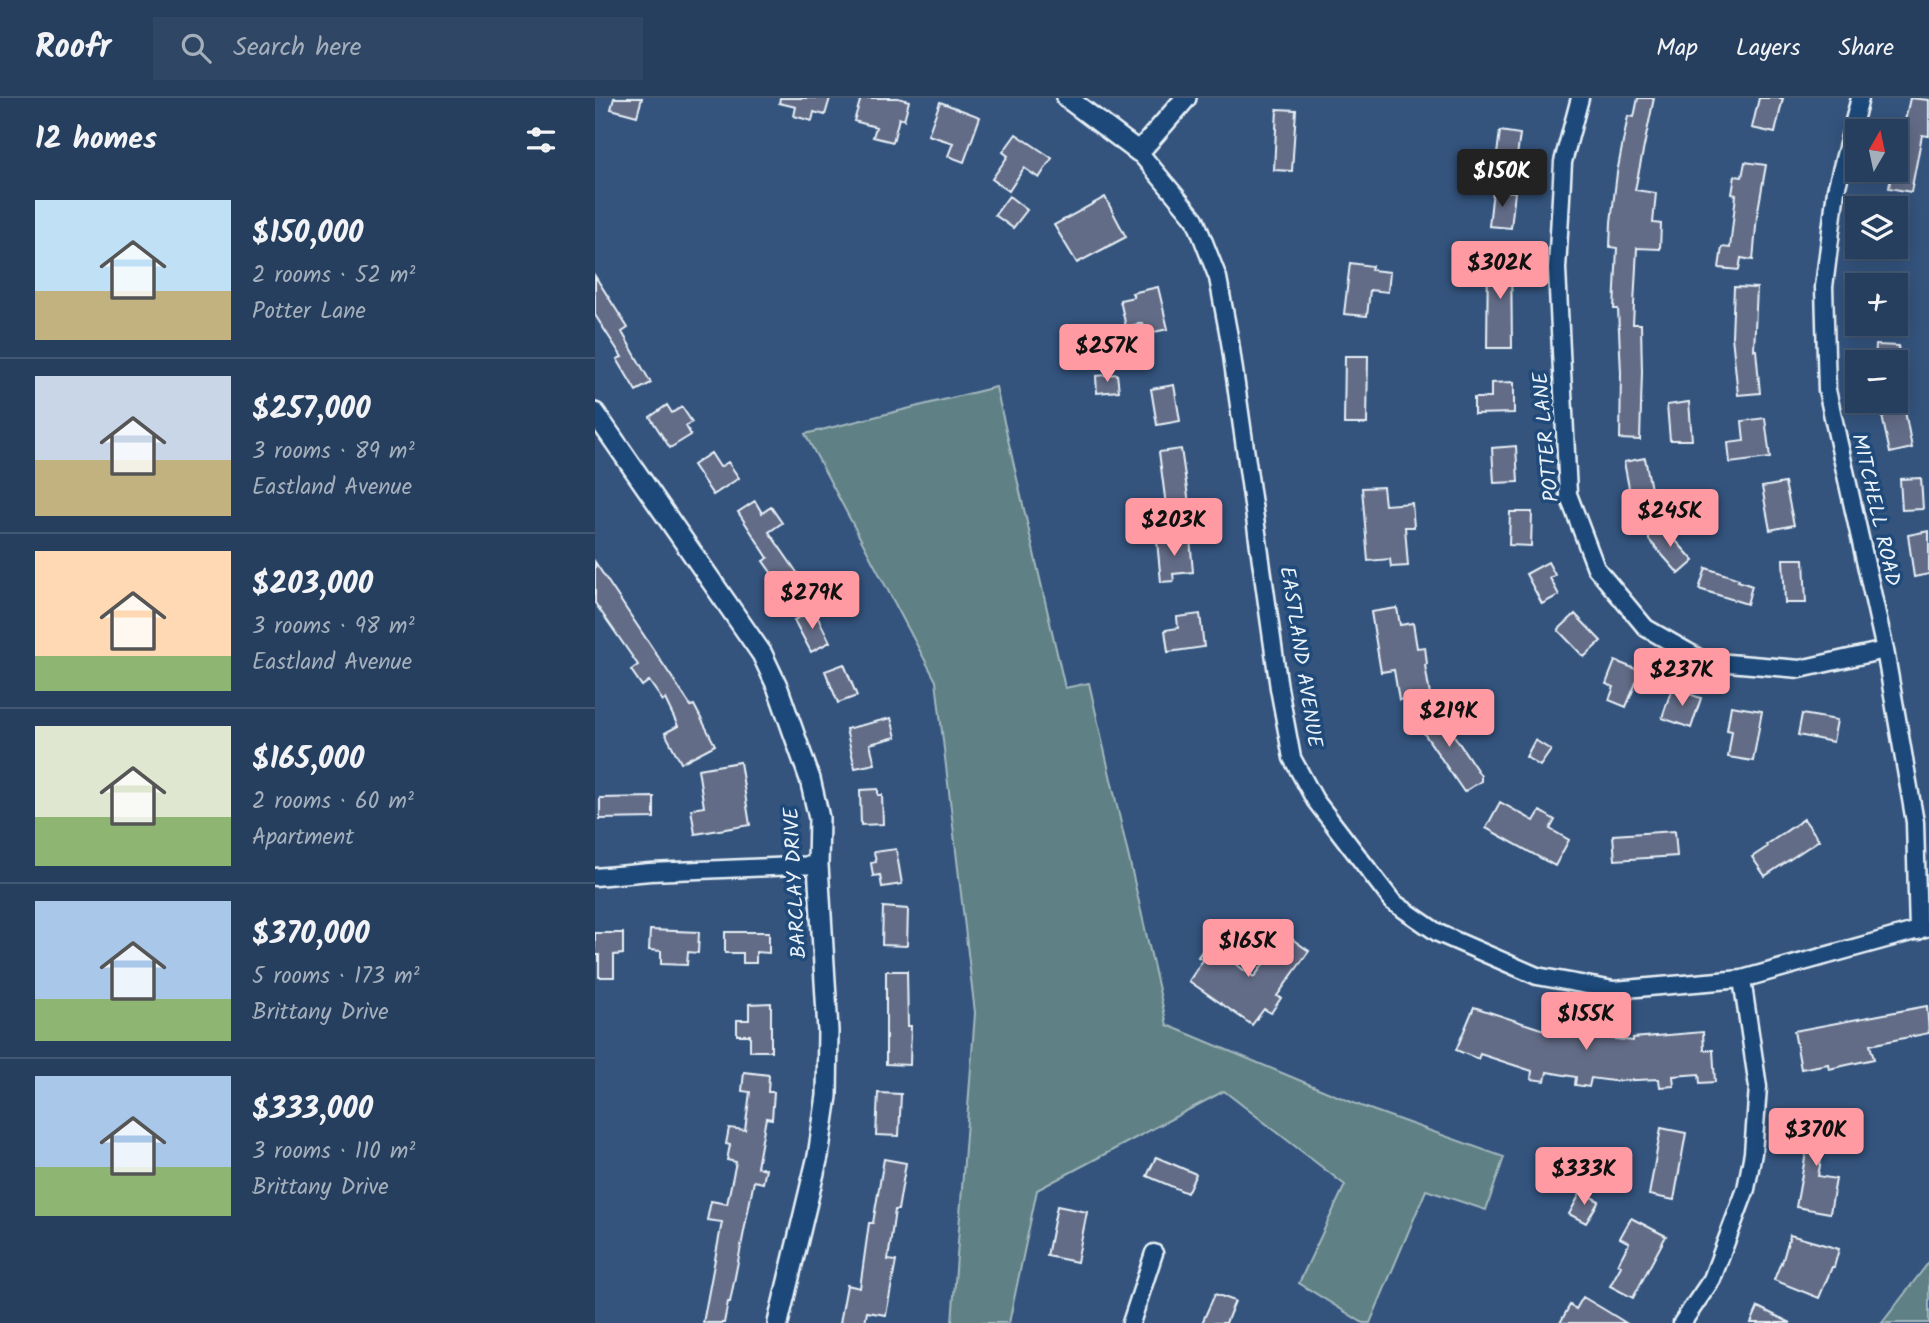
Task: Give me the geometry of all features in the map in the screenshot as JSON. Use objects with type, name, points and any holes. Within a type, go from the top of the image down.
[{"type":"street","name":"EASTLAND AVENUE","points":[[1067,98],[1139,152],[1195,219],[1218,278],[1230,342],[1279,688],[1292,758],[1315,800],[1393,902],[1438,933],[1537,976],[1614,990],[1742,979],[1924,929]]},
{"type":"street","points":[[1139,152],[1186,98]]},
{"type":"street","name":"POTTER LANE","points":[[1580,98],[1563,162],[1557,269],[1568,494],[1596,568],[1646,628],[1704,661],[1800,669],[1885,650]]},
{"type":"street","name":"MITCHELL ROAD","points":[[1860,98],[1836,190],[1824,287],[1827,390],[1885,650],[1915,822],[1924,929]]},
{"type":"street","name":"BARCLAY DRIVE","points":[[595,413],[762,654],[777,686],[810,779],[819,818],[818,865],[828,1031],[827,1096],[818,1156],[778,1323]]},
{"type":"street","points":[[595,877],[818,865]]},
{"type":"street","points":[[1682,1323],[1712,1279],[1746,1189],[1753,1153],[1758,1087],[1742,979]]},
{"type":"street","points":[[1131,1323],[1154,1253]]},
{"type":"green space","points":[[996,387],[1065,688],[1089,683],[1167,1025],[1361,1106],[1504,1157],[1486,1210],[1426,1190],[1370,1323],[1363,1323],[1299,1283],[1345,1185],[1224,1091],[1037,1190],[1009,1323],[952,1323],[975,1013],[936,681],[805,434]]},
{"type":"green space","points":[[1929,1262],[1929,1323],[1882,1323]]},
{"type":"building","points":[[614,98],[642,98],[637,116],[611,109]]},
{"type":"building","points":[[780,98],[830,98],[825,115],[814,112],[812,121],[794,116],[796,107],[779,103]]},
{"type":"building","points":[[861,98],[898,98],[909,101],[904,120],[899,118],[893,142],[873,137],[876,127],[854,121]]},
{"type":"building","points":[[1638,98],[1654,98],[1635,190],[1656,193],[1653,223],[1661,224],[1660,249],[1637,248],[1633,324],[1641,324],[1640,440],[1620,439],[1621,373],[1618,309],[1614,309],[1617,248],[1610,247],[1617,173],[1628,116],[1634,117]]},
{"type":"building","points":[[1759,98],[1783,98],[1775,133],[1752,128]]},
{"type":"building","points":[[1910,98],[1929,100],[1929,136],[1922,135],[1911,192],[1889,188],[1890,182],[1908,182],[1908,119],[1905,119]]},
{"type":"building","points":[[940,102],[980,117],[964,162],[948,156],[953,143],[928,135]]},
{"type":"building","points":[[1277,109],[1296,110],[1292,171],[1274,170]]},
{"type":"building","points":[[1500,131],[1520,134],[1516,164],[1496,162]]},
{"type":"building","points":[[1016,134],[1052,158],[1039,178],[1024,168],[1009,191],[992,179],[1008,156],[1003,152]]},
{"type":"building","points":[[1745,162],[1766,165],[1753,260],[1741,258],[1739,270],[1719,268],[1722,247],[1730,248],[1736,195],[1732,194],[1735,176],[1742,177]]},
{"type":"building","points":[[1493,190],[1515,192],[1511,228],[1489,226]]},
{"type":"building","points":[[1009,196],[1027,210],[1013,228],[995,215]]},
{"type":"building","points":[[1105,197],[1126,237],[1077,263],[1054,225]]},
{"type":"building","points":[[1511,252],[1512,348],[1487,348],[1488,253]]},
{"type":"building","points":[[1350,263],[1372,266],[1371,270],[1390,272],[1388,292],[1370,290],[1367,316],[1344,314]]},
{"type":"building","points":[[595,276],[628,328],[622,332],[651,383],[636,391],[617,359],[622,357],[595,315]]},
{"type":"building","points":[[1158,287],[1168,329],[1145,334],[1143,323],[1126,327],[1120,300],[1134,297],[1132,293]]},
{"type":"building","points":[[1734,287],[1757,288],[1754,350],[1760,393],[1738,395],[1732,336]]},
{"type":"building","points":[[1876,345],[1899,346],[1899,350],[1876,350]]},
{"type":"building","points":[[1345,356],[1368,356],[1367,424],[1344,424]]},
{"type":"building","points":[[1117,374],[1119,391],[1097,393],[1096,376]]},
{"type":"building","points":[[1514,382],[1514,413],[1474,414],[1474,398],[1491,398],[1491,383]]},
{"type":"building","points":[[1174,385],[1180,421],[1157,425],[1151,389]]},
{"type":"building","points":[[1689,402],[1692,440],[1670,440],[1667,405]]},
{"type":"building","points":[[667,405],[672,413],[682,407],[692,422],[686,426],[691,435],[670,448],[650,417]]},
{"type":"building","points":[[1905,413],[1912,448],[1890,453],[1882,416]]},
{"type":"building","points":[[1765,418],[1770,458],[1730,463],[1728,443],[1744,441],[1742,421]]},
{"type":"building","points":[[1516,446],[1518,482],[1494,483],[1492,448]]},
{"type":"building","points":[[1181,449],[1190,510],[1167,513],[1159,452]]},
{"type":"building","points":[[711,453],[720,467],[728,462],[739,478],[713,495],[693,465]]},
{"type":"building","points":[[1645,458],[1655,510],[1634,514],[1624,462]]},
{"type":"building","points":[[1921,478],[1923,509],[1902,510],[1900,479]]},
{"type":"building","points":[[1785,483],[1794,525],[1770,530],[1762,487]]},
{"type":"building","points":[[1383,487],[1385,505],[1412,503],[1414,527],[1405,527],[1408,566],[1391,567],[1390,559],[1368,561],[1362,488]]},
{"type":"building","points":[[755,501],[762,513],[771,507],[782,523],[769,532],[805,584],[788,596],[763,561],[768,558],[738,512]]},
{"type":"building","points":[[1510,512],[1532,512],[1531,546],[1509,545]]},
{"type":"building","points":[[1661,524],[1694,561],[1679,574],[1649,540],[1649,535]]},
{"type":"building","points":[[1929,531],[1929,574],[1914,577],[1908,535]]},
{"type":"building","points":[[1190,538],[1193,572],[1173,574],[1174,581],[1161,582],[1157,541]]},
{"type":"building","points":[[1783,559],[1804,559],[1806,603],[1785,603]]},
{"type":"building","points":[[595,562],[691,706],[694,705],[715,745],[681,763],[665,733],[678,726],[665,699],[663,701],[649,681],[642,686],[631,670],[638,665],[595,603]]},
{"type":"building","points":[[1548,562],[1555,575],[1550,578],[1559,595],[1542,604],[1526,574]]},
{"type":"building","points":[[1706,568],[1752,586],[1747,604],[1699,589]]},
{"type":"building","points":[[1397,608],[1400,625],[1413,623],[1417,648],[1425,647],[1430,695],[1399,700],[1394,670],[1381,672],[1371,612]]},
{"type":"building","points":[[814,610],[830,642],[811,652],[794,620]]},
{"type":"building","points":[[1200,614],[1204,647],[1168,652],[1165,630],[1178,628],[1177,617]]},
{"type":"building","points":[[1575,614],[1601,641],[1584,657],[1558,630]]},
{"type":"building","points":[[1615,661],[1641,671],[1626,707],[1609,700],[1614,687],[1606,684]]},
{"type":"building","points":[[844,664],[857,696],[838,703],[825,671]]},
{"type":"building","points":[[1672,688],[1701,698],[1691,728],[1662,718]]},
{"type":"building","points":[[1731,706],[1762,711],[1753,761],[1728,757],[1732,731],[1727,730]]},
{"type":"building","points":[[1435,707],[1481,776],[1481,781],[1464,792],[1415,720]]},
{"type":"building","points":[[1802,714],[1837,720],[1833,742],[1798,735]]},
{"type":"building","points":[[891,718],[896,737],[870,744],[875,764],[855,768],[846,729]]},
{"type":"building","points":[[1535,740],[1551,750],[1540,766],[1526,757]]},
{"type":"building","points":[[740,762],[750,825],[695,834],[691,809],[704,807],[698,769]]},
{"type":"building","points":[[878,789],[878,795],[882,795],[883,824],[861,825],[860,790]]},
{"type":"building","points":[[654,797],[654,818],[600,819],[600,798]]},
{"type":"building","points":[[1500,802],[1534,821],[1540,811],[1555,820],[1550,829],[1569,840],[1555,866],[1486,828]]},
{"type":"building","points":[[1804,819],[1819,840],[1765,876],[1752,857]]},
{"type":"building","points":[[1675,831],[1677,856],[1615,860],[1613,835]]},
{"type":"building","points":[[896,849],[902,884],[882,887],[880,875],[873,876],[871,863],[876,862],[874,852]]},
{"type":"building","points":[[883,907],[908,909],[907,946],[882,945]]},
{"type":"building","points":[[650,930],[699,932],[698,953],[688,952],[687,965],[661,964],[661,951],[649,950]]},
{"type":"building","points":[[725,932],[769,932],[769,953],[756,952],[756,963],[743,963],[743,953],[725,953]]},
{"type":"building","points":[[595,933],[623,933],[623,954],[614,955],[614,977],[599,977]]},
{"type":"building","points":[[1285,934],[1309,951],[1277,996],[1281,998],[1271,1013],[1264,1009],[1252,1025],[1189,981],[1203,960],[1198,957],[1207,944],[1254,977]]},
{"type":"building","points":[[886,971],[907,971],[908,1026],[911,1026],[910,1065],[886,1064]]},
{"type":"building","points":[[771,1003],[771,1051],[750,1051],[750,1035],[737,1035],[737,1020],[749,1020],[749,1004]]},
{"type":"building","points":[[1927,1006],[1929,1033],[1870,1045],[1874,1059],[1829,1069],[1828,1064],[1801,1069],[1794,1031]]},
{"type":"building","points":[[1474,1007],[1541,1029],[1633,1041],[1633,1038],[1703,1032],[1704,1050],[1713,1050],[1715,1082],[1700,1083],[1699,1074],[1673,1076],[1674,1086],[1660,1087],[1659,1079],[1613,1081],[1591,1078],[1589,1087],[1575,1085],[1576,1077],[1547,1072],[1545,1081],[1531,1079],[1532,1071],[1480,1054],[1478,1059],[1456,1050]]},
{"type":"building","points":[[744,1072],[769,1075],[768,1092],[774,1092],[772,1119],[766,1118],[757,1167],[766,1169],[763,1183],[754,1181],[724,1323],[703,1323],[722,1222],[707,1220],[711,1201],[727,1204],[736,1162],[727,1160],[730,1145],[726,1144],[729,1128],[745,1130],[750,1092],[742,1091]]},
{"type":"building","points":[[878,1093],[901,1094],[899,1136],[876,1135]]},
{"type":"building","points":[[1814,1112],[1833,1115],[1818,1176],[1836,1179],[1830,1213],[1796,1207],[1808,1142],[1804,1141],[1807,1123],[1813,1123]]},
{"type":"building","points":[[1661,1128],[1686,1133],[1674,1200],[1649,1195]]},
{"type":"building","points":[[1156,1157],[1196,1174],[1187,1193],[1147,1176]]},
{"type":"building","points":[[884,1159],[906,1163],[898,1210],[895,1210],[888,1260],[896,1261],[886,1315],[867,1312],[865,1323],[840,1323],[847,1285],[860,1288],[869,1223],[873,1223]]},
{"type":"building","points":[[1581,1192],[1599,1201],[1586,1223],[1569,1214]]},
{"type":"building","points":[[1057,1206],[1087,1212],[1077,1262],[1047,1256]]},
{"type":"building","points":[[1631,1218],[1666,1236],[1633,1298],[1610,1286],[1629,1243],[1620,1238]]},
{"type":"building","points":[[1790,1235],[1839,1249],[1834,1267],[1819,1298],[1774,1280]]},
{"type":"building","points":[[1215,1294],[1235,1301],[1226,1323],[1202,1323]]},
{"type":"building","points":[[1583,1297],[1626,1323],[1560,1323],[1570,1305],[1576,1309]]},
{"type":"building","points":[[1758,1307],[1791,1323],[1751,1323]]}]
